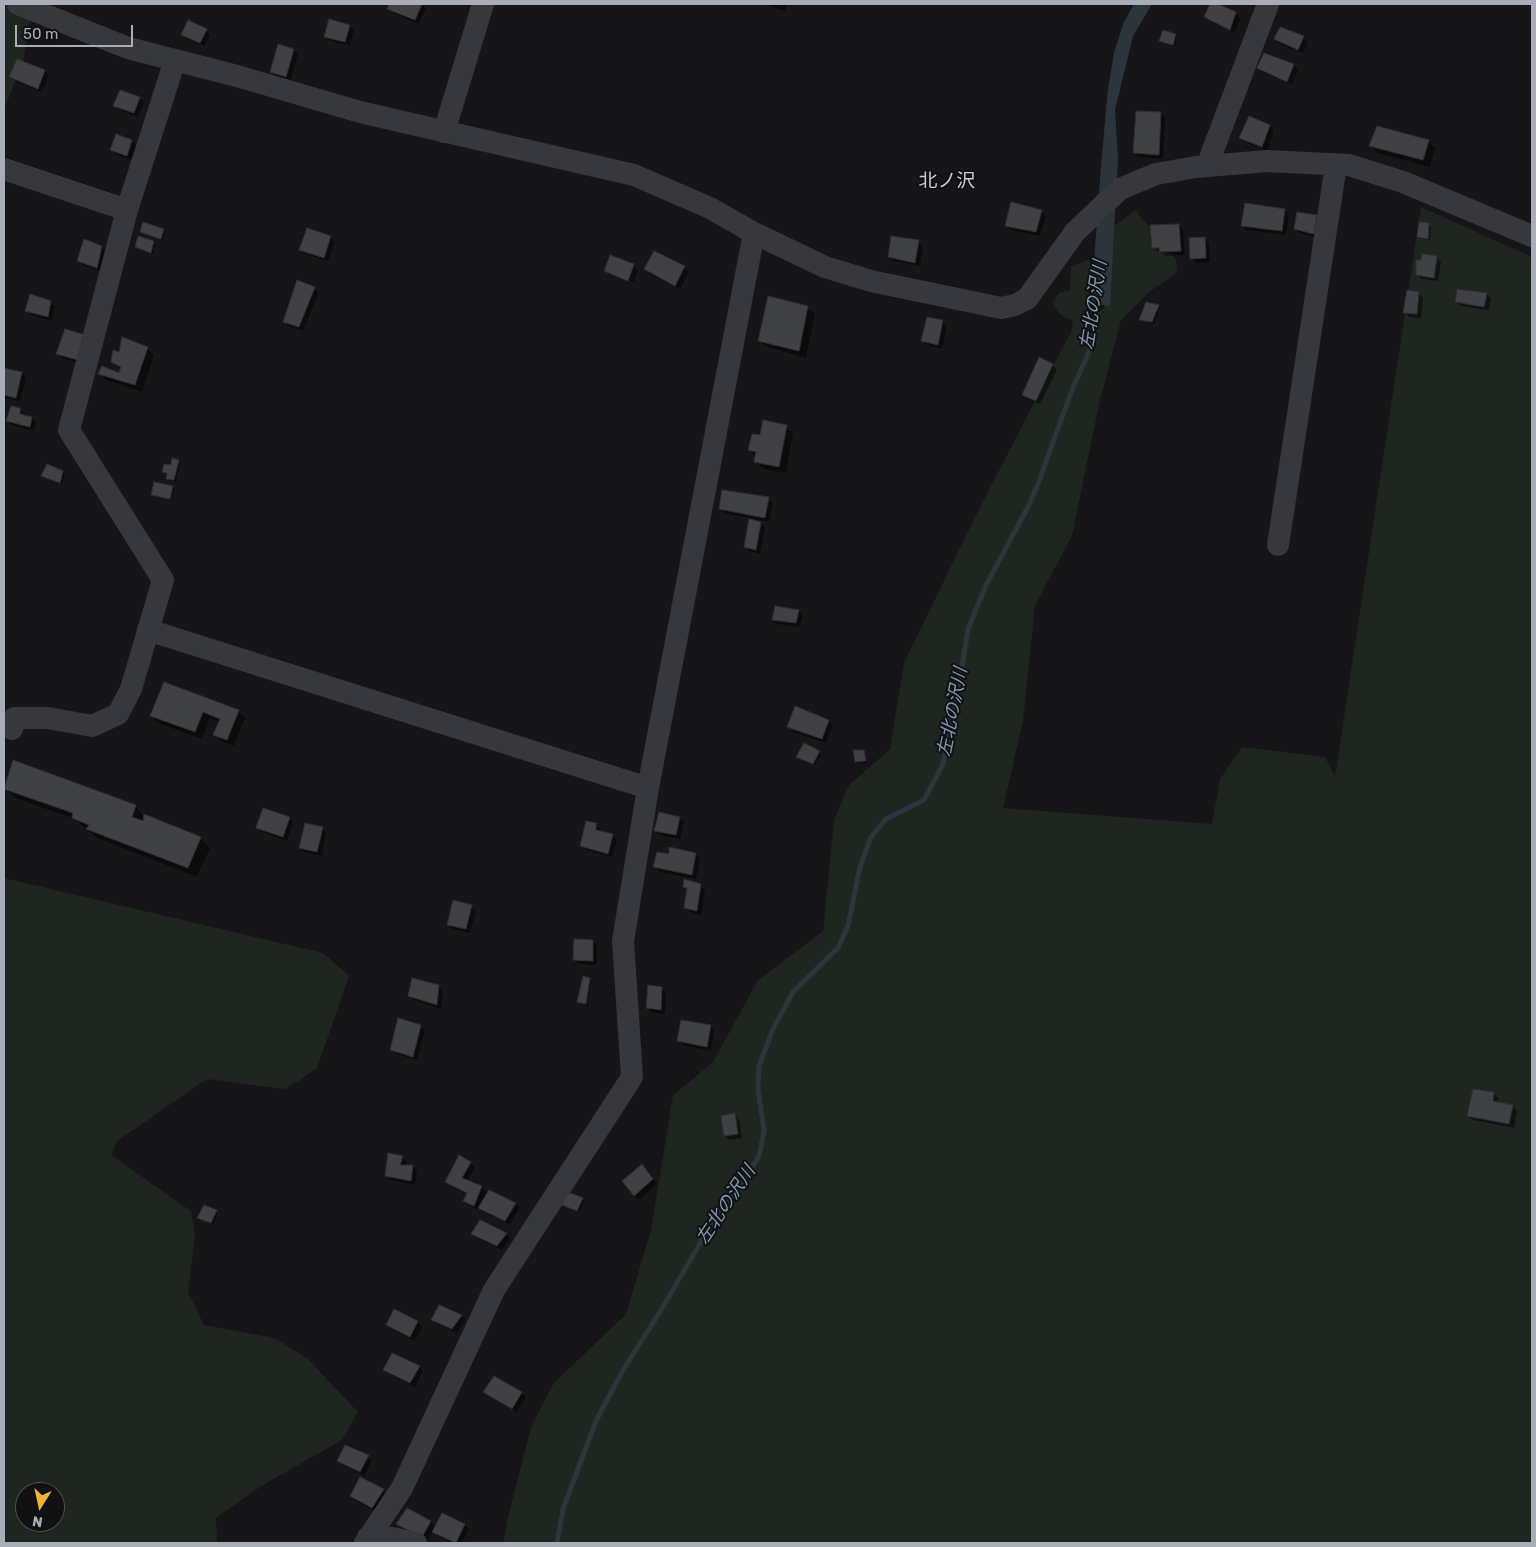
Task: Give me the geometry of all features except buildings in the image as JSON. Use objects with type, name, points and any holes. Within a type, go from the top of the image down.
[{"type":"street","points":[[18,4],[128,48],[237,76],[360,112],[634,175],[710,208],[754,233],[825,267],[871,281],[1001,308],[1015,305],[1027,299],[1075,232],[1120,189],[1156,174],[1207,166],[1267,161],[1349,165],[1402,182],[1532,236]]},
{"type":"street","points":[[444,132],[483,4]]},
{"type":"street","points":[[1207,166],[1268,4]]},
{"type":"street","points":[[12,729],[14,718],[48,718],[92,726],[118,714],[131,689],[163,580],[69,430],[127,210],[175,60]]},
{"type":"street","points":[[1278,545],[1336,164]]},
{"type":"street","points":[[4,169],[127,210]]},
{"type":"street","points":[[366,1540],[402,1488],[494,1290],[632,1077],[623,941],[648,788],[754,233]]},
{"type":"street","points":[[148,630],[648,788]]},
{"type":"street","points":[[366,1540],[392,1538],[416,1543]]},
{"type":"shaded area","points":[[4,4],[33,4],[23,61],[4,110]]},
{"type":"shaded area","points":[[1134,4],[1152,4],[1133,36],[1115,110],[1118,158],[1110,306],[1091,303],[1101,166],[1108,89],[1114,53],[1123,24]]},
{"type":"shaded area","points":[[1421,207],[1532,257],[1532,1543],[503,1543],[532,1424],[554,1383],[626,1314],[651,1230],[673,1095],[713,1062],[758,980],[823,931],[834,820],[849,785],[890,749],[904,663],[974,519],[1071,334],[1073,320],[1065,318],[1052,303],[1059,293],[1070,290],[1071,266],[1088,260],[1099,268],[1097,278],[1087,290],[1092,307],[1091,319],[1104,308],[1103,259],[1100,237],[1135,210],[1176,259],[1177,273],[1149,292],[1121,320],[1099,404],[1072,536],[1035,605],[1023,721],[1003,808],[1212,824],[1220,779],[1242,747],[1325,757],[1335,777]]},
{"type":"shaded area","points":[[4,878],[323,953],[349,976],[317,1068],[284,1089],[207,1079],[117,1141],[111,1155],[191,1211],[195,1234],[188,1292],[204,1325],[274,1338],[307,1358],[358,1412],[342,1440],[263,1485],[216,1518],[217,1543],[4,1543]]},
{"type":"waterway","name":"左北の沢川","points":[[557,1543],[563,1509],[596,1421],[623,1370],[708,1230],[735,1194],[759,1156],[764,1131],[758,1090],[759,1066],[773,1029],[793,992],[838,948],[848,926],[860,867],[871,837],[886,819],[924,800],[943,764],[959,687],[968,629],[986,585],[1028,507],[1038,484],[1072,390],[1091,347],[1099,298]]},
{"type":"district","name":"北ノ沢","points":[[947,182]]}]
